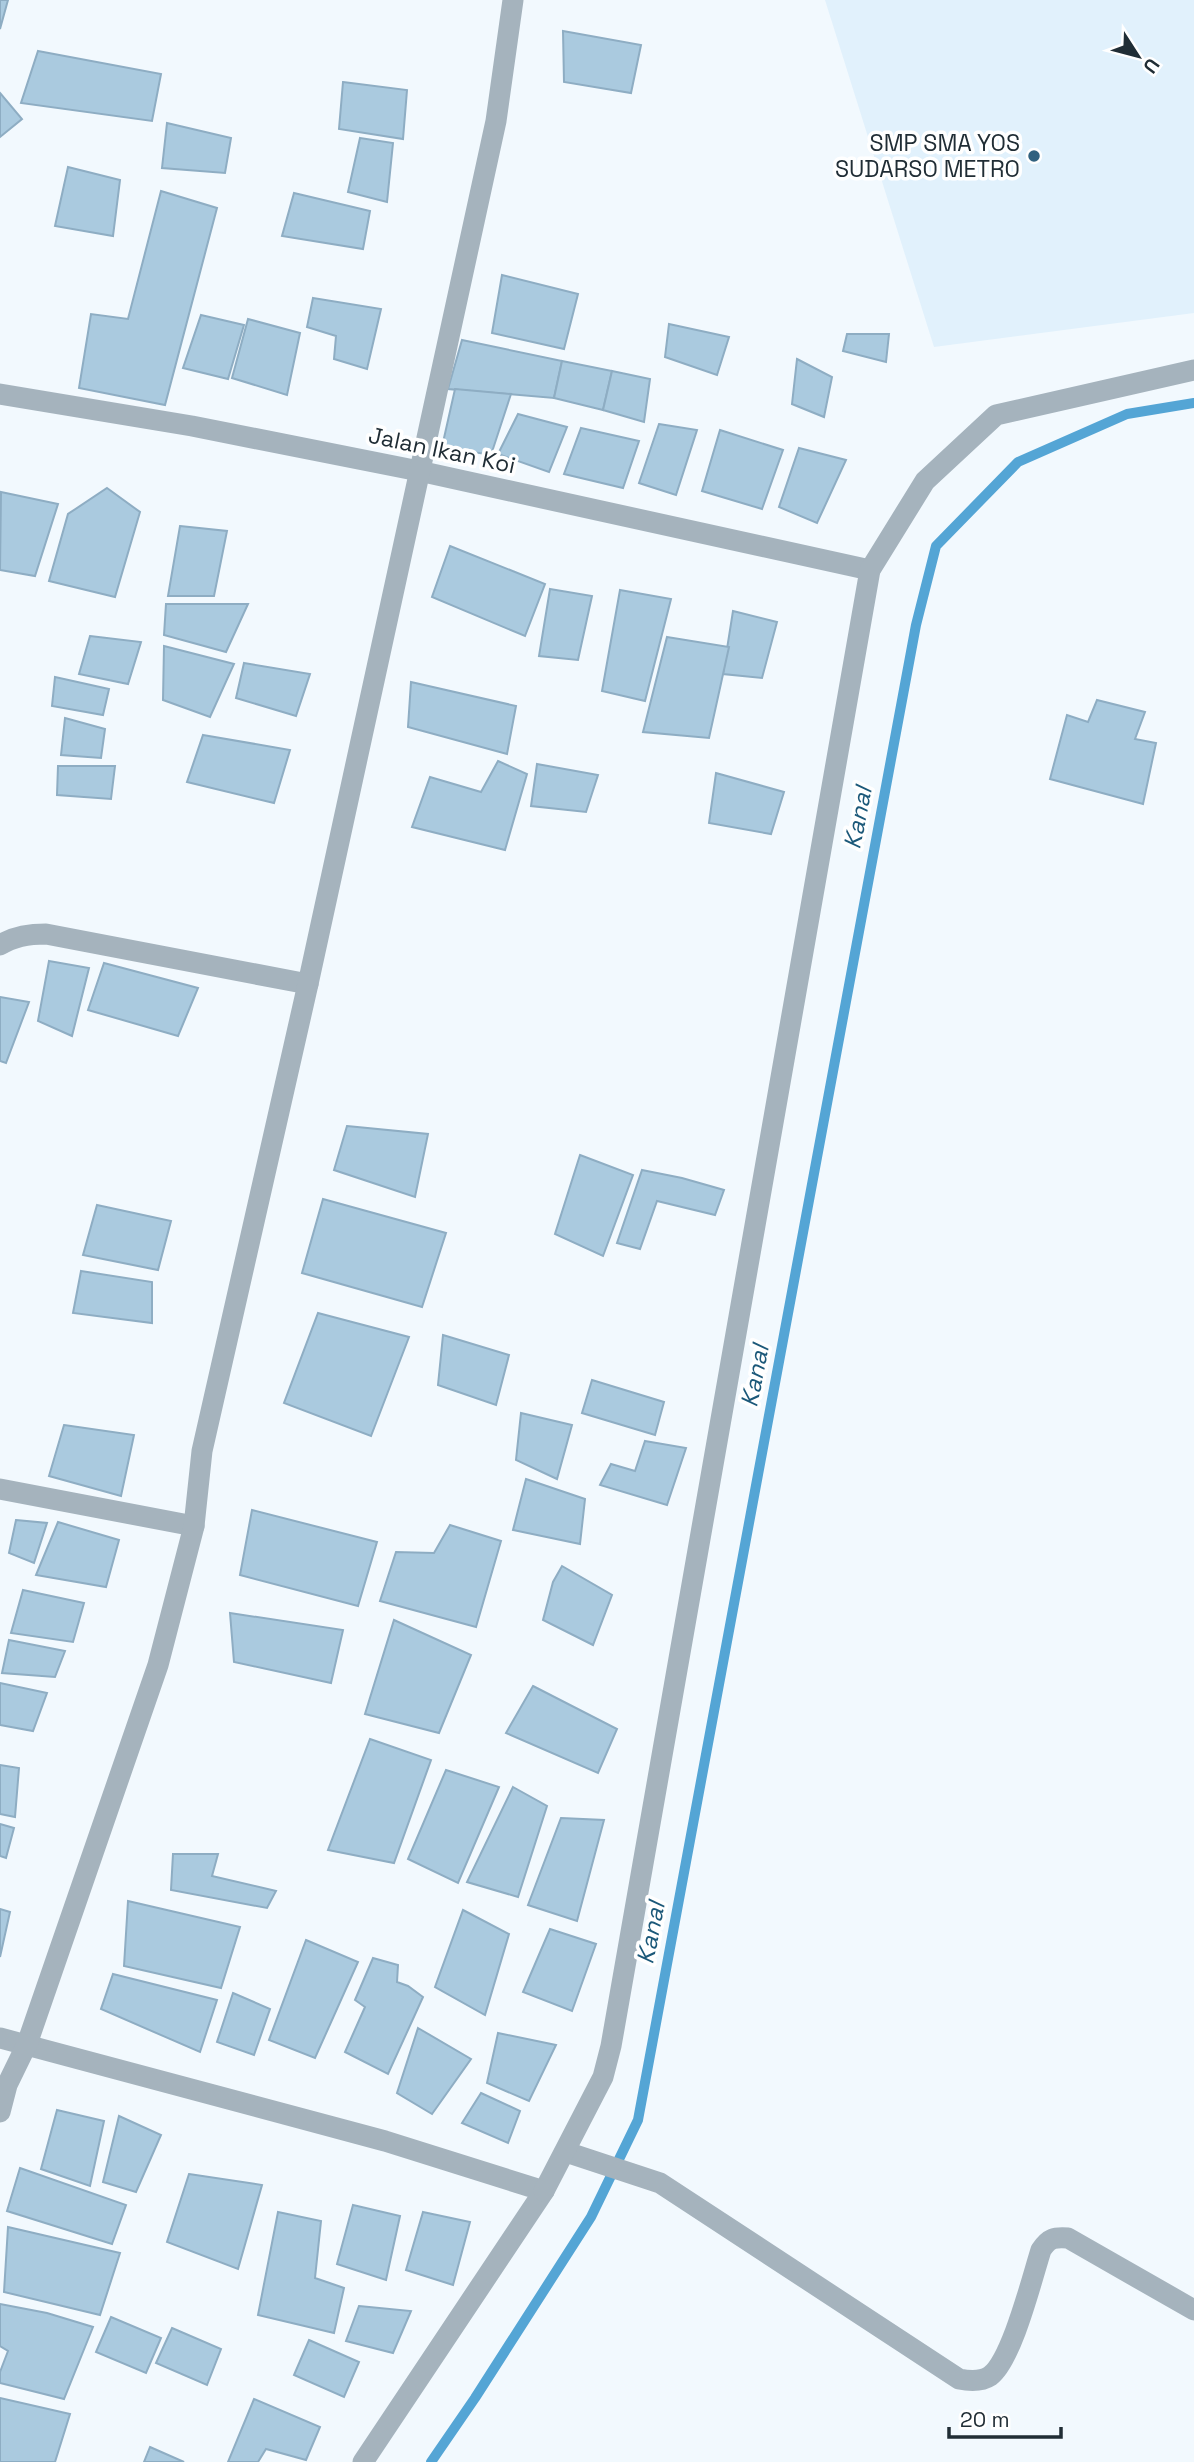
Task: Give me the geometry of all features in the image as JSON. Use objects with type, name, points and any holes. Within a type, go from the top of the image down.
[{"type":"street","points":[[0,2112],[7,2085],[27,2044],[158,1665],[194,1526],[202,1451],[308,984],[496,121],[513,0]]},
{"type":"street","points":[[363,2462],[544,2191],[573,2155],[603,2077],[611,2046],[870,570],[925,481],[996,415],[1194,370]]},
{"type":"street","name":"Jalan Ikan Koi","points":[[0,394],[192,426],[419,471],[870,570]]},
{"type":"street","points":[[0,946],[10,939],[29,934],[46,934],[308,984]]},
{"type":"street","points":[[0,1489],[194,1526]]},
{"type":"street","points":[[0,2038],[385,2141],[544,2191]]},
{"type":"street","points":[[573,2155],[660,2183],[959,2379],[974,2382],[990,2376],[1006,2357],[1041,2250],[1047,2241],[1055,2237],[1068,2238],[1194,2310]]},
{"type":"shaded area","name":"SMP SMA YOS SUDARSO METRO","points":[[825,0],[1194,0],[1194,313],[934,347]]},
{"type":"building","points":[[0,0],[8,0],[0,29]]},
{"type":"building","points":[[563,31],[641,45],[631,93],[564,82]]},
{"type":"building","points":[[38,51],[161,74],[152,121],[21,103]]},
{"type":"building","points":[[343,82],[407,90],[403,139],[339,129]]},
{"type":"building","points":[[0,93],[22,119],[0,137]]},
{"type":"building","points":[[167,123],[231,138],[225,173],[162,168]]},
{"type":"building","points":[[360,138],[393,143],[387,202],[348,192]]},
{"type":"building","points":[[68,167],[120,180],[113,236],[55,226]]},
{"type":"building","points":[[161,191],[217,208],[165,405],[79,388],[91,314],[128,319]]},
{"type":"building","points":[[294,193],[370,211],[363,249],[282,236]]},
{"type":"building","points":[[502,275],[578,294],[564,349],[492,333]]},
{"type":"building","points":[[313,298],[381,309],[367,369],[334,359],[336,336],[307,327]]},
{"type":"building","points":[[201,315],[244,325],[228,379],[183,368]]},
{"type":"building","points":[[248,319],[300,333],[287,395],[232,378]]},
{"type":"building","points":[[669,324],[729,337],[717,375],[665,357]]},
{"type":"building","points":[[847,334],[889,334],[886,362],[843,351]]},
{"type":"building","points":[[462,340],[562,361],[554,398],[448,389]]},
{"type":"building","points":[[797,359],[832,377],[824,417],[792,404]]},
{"type":"building","points":[[562,361],[612,371],[603,410],[554,398]]},
{"type":"building","points":[[612,371],[650,379],[644,422],[603,410]]},
{"type":"building","points":[[455,389],[511,394],[491,455],[442,447]]},
{"type":"building","points":[[518,414],[567,427],[549,472],[498,454]]},
{"type":"building","points":[[659,424],[697,430],[676,495],[639,483]]},
{"type":"building","points":[[581,428],[639,441],[623,488],[564,474]]},
{"type":"building","points":[[720,430],[783,450],[762,509],[702,491]]},
{"type":"building","points":[[799,448],[846,460],[817,523],[779,507]]},
{"type":"building","points":[[107,488],[140,512],[115,597],[49,581],[68,514]]},
{"type":"building","points":[[1,492],[58,504],[35,576],[0,570]]},
{"type":"building","points":[[180,526],[227,531],[214,596],[168,596]]},
{"type":"building","points":[[450,546],[545,584],[525,636],[432,597]]},
{"type":"building","points":[[550,589],[592,596],[578,660],[539,656]]},
{"type":"building","points":[[620,590],[671,599],[645,701],[602,691]]},
{"type":"building","points":[[166,604],[248,604],[226,652],[164,635]]},
{"type":"building","points":[[733,611],[777,622],[762,678],[723,674]]},
{"type":"building","points":[[90,636],[141,642],[128,684],[79,674]]},
{"type":"building","points":[[667,637],[729,647],[709,738],[643,732]]},
{"type":"building","points":[[164,646],[234,664],[210,717],[163,700]]},
{"type":"building","points":[[244,663],[310,674],[296,716],[236,698]]},
{"type":"building","points":[[55,677],[109,689],[103,715],[52,706]]},
{"type":"building","points":[[411,682],[516,706],[507,754],[408,727]]},
{"type":"building","points":[[1097,700],[1145,712],[1135,739],[1156,743],[1143,804],[1050,779],[1067,715],[1088,722]]},
{"type":"building","points":[[65,718],[105,729],[101,758],[61,755]]},
{"type":"building","points":[[203,735],[290,750],[274,803],[187,782]]},
{"type":"building","points":[[498,761],[527,774],[505,850],[412,827],[430,777],[481,792]]},
{"type":"building","points":[[537,764],[598,775],[586,812],[531,806]]},
{"type":"building","points":[[58,766],[115,766],[111,799],[57,795]]},
{"type":"building","points":[[716,773],[784,792],[771,834],[709,823]]},
{"type":"building","points":[[49,961],[89,968],[72,1036],[38,1021]]},
{"type":"building","points":[[104,963],[198,988],[178,1036],[88,1010]]},
{"type":"building","points":[[0,997],[29,1002],[6,1063],[0,1061]]},
{"type":"building","points":[[347,1126],[428,1134],[415,1197],[334,1170]]},
{"type":"building","points":[[580,1155],[633,1175],[603,1256],[555,1234]]},
{"type":"building","points":[[642,1170],[724,1190],[715,1215],[657,1201],[640,1249],[617,1243]]},
{"type":"building","points":[[323,1199],[446,1233],[422,1307],[302,1273]]},
{"type":"building","points":[[97,1205],[171,1221],[158,1270],[83,1255]]},
{"type":"building","points":[[81,1271],[152,1282],[152,1323],[73,1313]]},
{"type":"building","points":[[318,1313],[409,1337],[371,1436],[284,1403]]},
{"type":"building","points":[[443,1335],[509,1355],[496,1405],[438,1385]]},
{"type":"building","points":[[592,1380],[664,1402],[655,1435],[582,1413]]},
{"type":"building","points":[[521,1413],[572,1425],[557,1479],[516,1460]]},
{"type":"building","points":[[64,1425],[134,1435],[121,1496],[49,1476]]},
{"type":"building","points":[[645,1441],[686,1448],[667,1505],[600,1485],[611,1464],[635,1471]]},
{"type":"building","points":[[526,1479],[585,1499],[580,1544],[513,1530]]},
{"type":"building","points":[[252,1510],[377,1542],[358,1606],[240,1575]]},
{"type":"building","points":[[16,1520],[47,1523],[34,1563],[9,1553]]},
{"type":"building","points":[[58,1522],[119,1540],[106,1587],[36,1575]]},
{"type":"building","points":[[450,1525],[501,1541],[476,1627],[380,1601],[396,1552],[434,1553]]},
{"type":"building","points":[[562,1566],[612,1595],[593,1645],[543,1620],[553,1582]]},
{"type":"building","points":[[23,1590],[84,1603],[73,1642],[11,1633]]},
{"type":"building","points":[[230,1613],[343,1630],[331,1683],[234,1662]]},
{"type":"building","points":[[394,1620],[471,1655],[439,1733],[365,1714]]},
{"type":"building","points":[[9,1640],[65,1651],[55,1677],[2,1673]]},
{"type":"building","points":[[0,1683],[47,1693],[33,1731],[0,1725]]},
{"type":"building","points":[[533,1686],[617,1729],[598,1773],[506,1733]]},
{"type":"building","points":[[370,1739],[431,1760],[394,1863],[328,1850]]},
{"type":"building","points":[[0,1765],[19,1768],[15,1817],[0,1814]]},
{"type":"building","points":[[446,1770],[499,1787],[458,1883],[408,1859]]},
{"type":"building","points":[[513,1787],[547,1806],[518,1897],[467,1882]]},
{"type":"building","points":[[561,1818],[604,1820],[577,1921],[528,1905]]},
{"type":"building","points":[[0,1824],[14,1828],[6,1858],[0,1856]]},
{"type":"building","points":[[173,1854],[218,1854],[212,1876],[276,1891],[267,1908],[171,1890]]},
{"type":"building","points":[[128,1901],[240,1927],[221,1988],[124,1966]]},
{"type":"building","points":[[0,1909],[10,1912],[0,1957]]},
{"type":"building","points":[[463,1910],[509,1934],[485,2015],[435,1987]]},
{"type":"building","points":[[550,1929],[596,1944],[572,2011],[523,1992]]},
{"type":"building","points":[[306,1940],[358,1962],[315,2058],[269,2040]]},
{"type":"building","points":[[373,1958],[398,1965],[397,1982],[423,1997],[388,2074],[345,2052],[365,2007],[355,2000]]},
{"type":"building","points":[[113,1974],[217,2000],[200,2052],[101,2009]]},
{"type":"building","points":[[233,1993],[270,2009],[254,2055],[217,2042]]},
{"type":"building","points":[[418,2028],[471,2059],[432,2114],[397,2093]]},
{"type":"building","points":[[498,2033],[556,2045],[529,2101],[487,2083]]},
{"type":"building","points":[[481,2093],[520,2111],[508,2143],[462,2123]]},
{"type":"building","points":[[57,2110],[104,2121],[90,2186],[41,2169]]},
{"type":"building","points":[[119,2116],[161,2135],[136,2192],[103,2182]]},
{"type":"building","points":[[20,2168],[126,2205],[112,2244],[7,2211]]},
{"type":"building","points":[[189,2174],[262,2185],[238,2269],[167,2242]]},
{"type":"building","points":[[353,2205],[400,2216],[386,2280],[337,2264]]},
{"type":"building","points":[[278,2212],[321,2221],[315,2278],[344,2288],[334,2333],[258,2315]]},
{"type":"building","points":[[423,2212],[470,2222],[453,2285],[406,2270]]},
{"type":"building","points":[[8,2227],[120,2253],[100,2315],[4,2292]]},
{"type":"building","points":[[0,2304],[47,2313],[93,2327],[64,2399],[0,2383],[0,2372],[8,2351],[0,2346]]},
{"type":"building","points":[[359,2306],[411,2311],[393,2353],[346,2341]]},
{"type":"building","points":[[111,2317],[161,2338],[146,2373],[96,2352]]},
{"type":"building","points":[[172,2328],[221,2349],[207,2385],[156,2363]]},
{"type":"building","points":[[309,2340],[359,2362],[344,2397],[294,2375]]},
{"type":"building","points":[[0,2398],[70,2414],[55,2462],[0,2462]]},
{"type":"building","points":[[254,2399],[320,2427],[306,2460],[266,2449],[258,2462],[228,2462]]},
{"type":"building","points":[[150,2447],[184,2462],[144,2462]]},
{"type":"waterway","name":"Kanal","points":[[431,2462],[591,2217],[638,2120],[916,625],[936,546],[1018,462],[1127,414],[1194,403]]},
{"type":"place","name":"SMP SMA YOS SUDARSO METRO","points":[[1034,156]]}]
